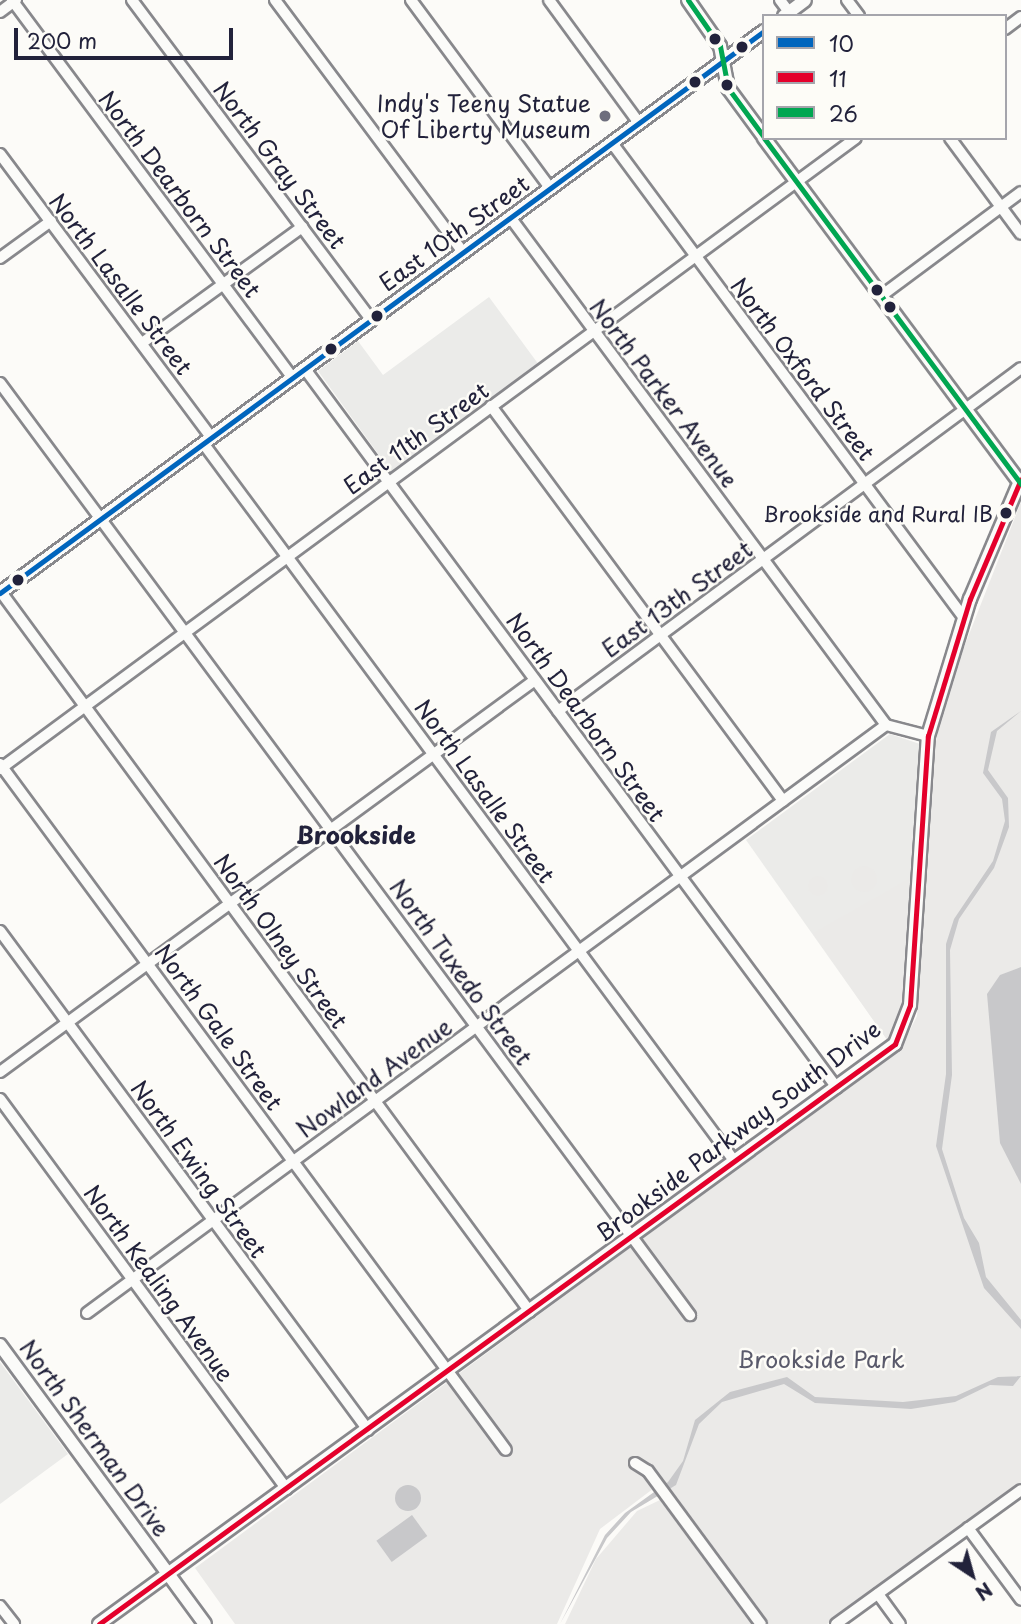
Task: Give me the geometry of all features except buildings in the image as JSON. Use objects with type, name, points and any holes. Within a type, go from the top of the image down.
[{"type":"main road","points":[[688,0],[717,41],[731,92],[762,135]]},
{"type":"main road","points":[[786,14],[805,0]]},
{"type":"main road","name":"East 10th Street","points":[[1,593],[762,32]]},
{"type":"main road","points":[[766,140],[965,410],[1021,481]]},
{"type":"main road","name":"Brookside Parkway South Drive","points":[[99,1624],[892,1046],[908,1015],[928,736],[964,618],[1021,481]]},
{"type":"main road","name":"North Sherman Drive","points":[[1,1347],[205,1624]]},
{"type":"street","name":"North Gray Street","points":[[132,0],[371,320]]},
{"type":"street","points":[[275,0],[463,252]]},
{"type":"street","points":[[411,0],[550,188]]},
{"type":"street","points":[[549,0],[639,123]]},
{"type":"street","points":[[780,0],[786,14]]},
{"type":"street","points":[[0,12],[13,1]]},
{"type":"street","name":"North Dearborn Street","points":[[13,1],[293,378]]},
{"type":"street","name":"East 11th Street","points":[[1,766],[853,140]]},
{"type":"street","points":[[951,140],[1021,234]]},
{"type":"street","name":"North Oxford Street","points":[[612,143],[964,618]]},
{"type":"street","name":"North Lasalle Street","points":[[0,154],[142,344],[288,557],[735,1162]]},
{"type":"street","points":[[881,296],[1021,192]]},
{"type":"street","name":"North Parker Avenue","points":[[510,217],[886,725]]},
{"type":"street","points":[[0,258],[51,221]]},
{"type":"street","points":[[142,344],[302,228]]},
{"type":"street","name":"North Dearborn Street","points":[[305,369],[837,1088]]},
{"type":"street","name":"East 13th Street","points":[[558,711],[1021,369]]},
{"type":"street","name":"North Tuxedo Street","points":[[0,383],[690,1315]]},
{"type":"street","points":[[491,406],[783,801]]},
{"type":"street","name":"North Olney Street","points":[[1,593],[530,1312]]},
{"type":"street","points":[[0,1072],[535,680]]},
{"type":"street","points":[[886,725],[928,736]]},
{"type":"street","name":"Nowland Avenue","points":[[87,1313],[886,725]]},
{"type":"street","name":"North Gale Street","points":[[1,766],[506,1450]]},
{"type":"street","name":"North Ewing Street","points":[[0,931],[368,1430]]},
{"type":"street","name":"North Kealing Avenue","points":[[0,1099],[287,1489]]},
{"type":"street","points":[[635,1464],[658,1484],[761,1624]]},
{"type":"street","points":[[836,1624],[1021,1490]]},
{"type":"street","points":[[968,1528],[1021,1600]]},
{"type":"street","points":[[878,1594],[900,1624]]},
{"type":"street","points":[[0,1605],[13,1624]]},
{"type":"shaded area","points":[[489,297],[539,365],[392,473],[318,371],[358,341],[383,375]]},
{"type":"shaded area","points":[[1021,711],[997,731],[988,770],[1008,798],[1009,827],[994,868],[959,919],[950,950],[952,1075],[942,1149],[964,1218],[979,1243],[986,1277],[1021,1320],[1021,1329],[984,1288],[936,1146],[946,1074],[946,944],[954,919],[993,861],[1005,821],[1002,799],[983,773],[991,732]]},
{"type":"shaded area","points":[[890,734],[920,744],[902,1014],[888,1041],[746,840]]},
{"type":"shaded area","points":[[1021,967],[1021,1184],[1000,1143],[987,994],[1000,975]]},
{"type":"shaded area","points":[[0,1362],[68,1454],[0,1504]]},
{"type":"shaded area","points":[[1021,1376],[1013,1386],[990,1385],[955,1402],[911,1409],[815,1403],[784,1384],[722,1402],[699,1424],[676,1485],[631,1512],[607,1538],[560,1624],[605,1535],[625,1513],[668,1482],[683,1461],[695,1420],[730,1392],[787,1377],[815,1397],[903,1402],[956,1396],[998,1377]]},
{"type":"shaded area","points":[[408,1485],[417,1489],[421,1498],[417,1507],[408,1511],[399,1507],[395,1498],[399,1489]]},
{"type":"shaded area","points":[[412,1515],[427,1536],[392,1562],[376,1541]]},
{"type":"green space","points":[[414,434],[422,445],[394,469],[384,455]]},
{"type":"green space","name":"Brookside Park","points":[[1021,502],[1021,1483],[827,1624],[768,1624],[662,1482],[600,1529],[557,1624],[235,1624],[195,1568],[901,1048],[917,1016],[935,747],[944,698]]},
{"type":"green space","points":[[864,866],[873,870],[877,879],[873,888],[864,892],[855,888],[851,879],[855,870]]},
{"type":"green space","points":[[818,876],[825,879],[828,886],[825,893],[818,896],[811,893],[808,886],[811,879]]},
{"type":"green space","points":[[910,878],[902,1014],[888,1041],[813,933]]},
{"type":"green space","points":[[660,1500],[752,1624],[565,1624],[596,1559],[637,1511]]},
{"type":"transit line","name":"26","points":[[688,0],[720,46],[728,88],[762,134]]},
{"type":"transit line","name":"10","points":[[0,593],[762,32]]},
{"type":"transit line","name":"26","points":[[765,140],[1021,484]]},
{"type":"transit line","name":"11","points":[[99,1624],[895,1044],[910,1005],[928,736],[970,599],[1021,479]]},
{"type":"place","name":"Indy's Teeny Statue Of Liberty Museum","points":[[605,116]]},
{"type":"place","name":"Brookside and Rural IB","points":[[1006,513]]},
{"type":"district","name":"Brookside","points":[[356,835]]}]
